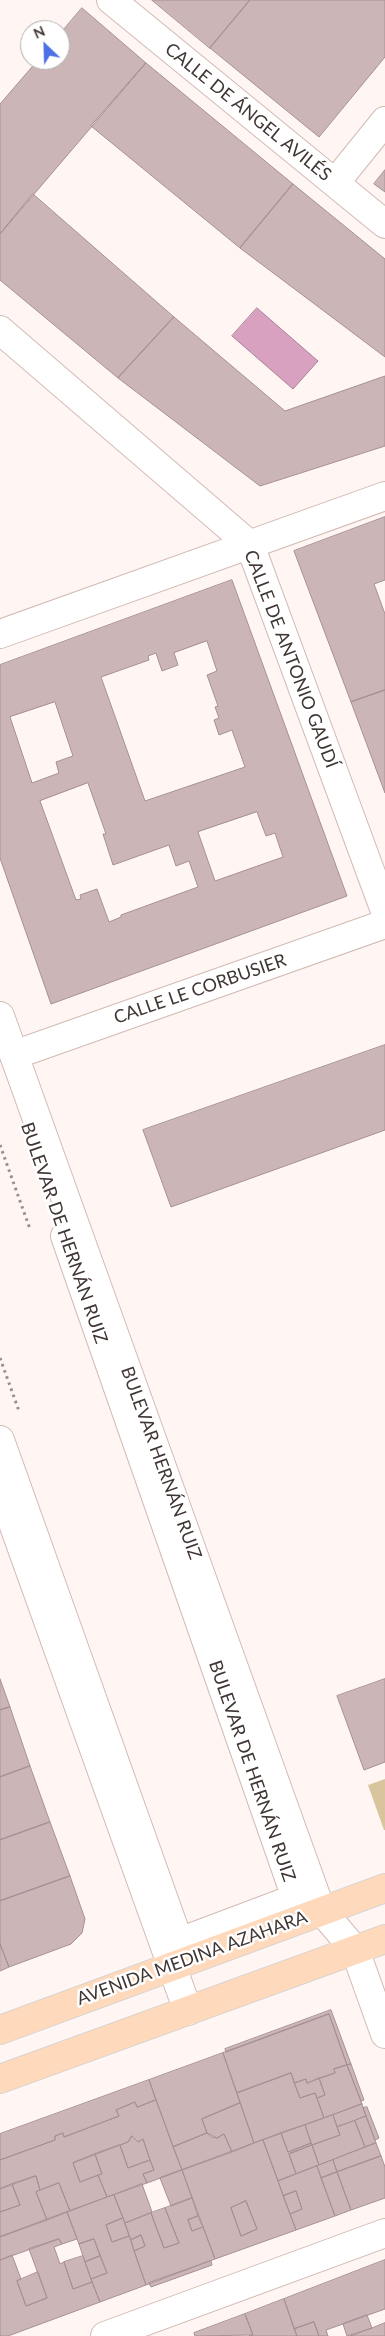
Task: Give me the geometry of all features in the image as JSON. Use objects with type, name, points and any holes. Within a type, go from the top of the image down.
[{"type":"main road","name":"AVENIDA MEDINA AZAHARA","points":[[0,2030],[321,1910],[385,1888]]},
{"type":"main road","points":[[0,2079],[385,1939]]},
{"type":"street","name":"CALLE DE ÁNGEL AVILÉS","points":[[111,0],[385,224]]},
{"type":"street","points":[[335,183],[385,121]]},
{"type":"street","name":"CALLE DE ANTONIO GAUDÍ","points":[[0,330],[250,545],[385,911]]},
{"type":"street","points":[[0,634],[385,496]]},
{"type":"street","name":"CALLE LE CORBUSIER","points":[[7,1053],[385,924]]},
{"type":"street","name":"BULEVAR HERNÁN RUIZ","points":[[0,1016],[7,1053],[321,1910]]},
{"type":"street","name":"BULEVAR DE HERNÁN RUIZ","points":[[0,1440],[179,1942],[296,1898],[7,1053]]},
{"type":"street","points":[[0,1487],[188,2011]]},
{"type":"street","points":[[321,1910],[355,1950],[385,2034]]},
{"type":"street","points":[[105,2336],[385,2233]]},
{"type":"shaded area","points":[[257,308],[318,361],[293,389],[232,336]]},
{"type":"shaded area","points":[[385,1779],[385,1830],[384,1830],[368,1785]]},
{"type":"building","points":[[152,0],[250,0],[210,48]]},
{"type":"building","points":[[250,0],[385,0],[385,57],[319,137],[210,48]]},
{"type":"building","points":[[82,8],[146,63],[0,234],[0,104],[29,70],[70,70],[70,22]]},
{"type":"building","points":[[146,63],[293,184],[240,248],[91,126]]},
{"type":"building","points":[[385,170],[385,192],[374,184]]},
{"type":"building","points":[[293,184],[385,259],[385,357],[240,248]]},
{"type":"building","points":[[33,194],[174,317],[118,378],[0,280],[0,234]]},
{"type":"building","points":[[174,317],[285,411],[385,376],[385,446],[260,486],[118,378]]},
{"type":"building","points":[[385,517],[385,580],[374,584],[385,614],[385,690],[351,702],[294,551]]},
{"type":"building","points":[[232,580],[347,896],[51,1004],[0,858],[0,665]],"holes":[[[207,641],[217,671],[207,675],[218,706],[215,707],[219,718],[214,720],[219,735],[232,730],[245,767],[145,801],[101,677],[149,660],[148,656],[156,653],[162,671],[178,665],[174,653]],[[55,702],[73,756],[56,762],[59,773],[32,783],[10,717]],[[88,783],[106,834],[103,834],[113,865],[169,845],[176,866],[189,861],[198,887],[121,915],[121,917],[109,922],[97,889],[80,895],[81,899],[76,900],[40,801]],[[257,812],[266,836],[275,833],[283,857],[215,881],[198,832]]]},
{"type":"building","points":[[385,690],[385,793],[351,702]]},
{"type":"building","points":[[385,1045],[385,1130],[171,1207],[143,1130]]},
{"type":"building","points":[[0,1679],[10,1707],[0,1710]]},
{"type":"building","points":[[385,1679],[385,1762],[364,1770],[337,1696]]},
{"type":"building","points":[[10,1707],[30,1766],[0,1777],[0,1710]]},
{"type":"building","points":[[30,1766],[50,1822],[0,1840],[0,1777]]},
{"type":"building","points":[[50,1822],[70,1876],[0,1901],[0,1840]]},
{"type":"building","points":[[70,1876],[85,1919],[82,1933],[71,1944],[9,1967],[0,1944],[0,1901]]},
{"type":"building","points":[[0,1944],[9,1967],[0,1971]]},
{"type":"building","points":[[331,2010],[351,2064],[347,2065],[329,2014],[226,2052],[225,2049]]},
{"type":"building","points":[[329,2014],[347,2065],[334,2069],[335,2073],[307,2083],[306,2079],[294,2083],[291,2073],[237,2093],[223,2053]]},
{"type":"building","points":[[223,2053],[240,2103],[202,2119],[207,2133],[173,2147],[149,2080]]},
{"type":"building","points":[[351,2064],[364,2100],[361,2101],[347,2065]]},
{"type":"building","points":[[347,2065],[362,2104],[324,2118],[317,2098],[325,2095],[319,2078],[335,2073],[334,2069]]},
{"type":"building","points":[[291,2073],[300,2098],[315,2093],[324,2118],[254,2143],[237,2093]]},
{"type":"building","points":[[319,2078],[325,2095],[317,2098],[315,2093],[300,2098],[294,2083],[306,2079],[307,2083]]},
{"type":"building","points":[[149,2080],[156,2100],[137,2107],[135,2102],[116,2110],[119,2116],[64,2137],[63,2133],[55,2136],[55,2140],[0,2160],[0,2134]]},
{"type":"building","points":[[156,2100],[182,2170],[147,2183],[143,2174],[154,2170],[143,2139],[138,2142],[132,2136],[128,2142],[73,2163],[80,2182],[98,2175],[107,2197],[70,2211],[59,2183],[40,2190],[36,2176],[0,2189],[0,2160],[55,2140],[55,2136],[63,2133],[64,2137],[119,2116],[116,2110],[135,2102],[137,2107]]},
{"type":"building","points":[[240,2103],[254,2143],[232,2152],[224,2134],[217,2138],[212,2137],[207,2133],[202,2119]]},
{"type":"building","points":[[362,2104],[366,2116],[337,2127],[333,2115]]},
{"type":"building","points":[[367,2107],[379,2138],[375,2140],[363,2108]]},
{"type":"building","points":[[333,2115],[340,2135],[312,2145],[305,2125]]},
{"type":"building","points":[[366,2116],[376,2143],[365,2147],[355,2121]]},
{"type":"building","points":[[355,2121],[365,2147],[319,2165],[312,2145],[340,2135],[337,2127]]},
{"type":"building","points":[[305,2125],[311,2143],[288,2152],[281,2133]]},
{"type":"building","points":[[207,2133],[217,2138],[224,2134],[232,2152],[182,2170],[173,2147]]},
{"type":"building","points":[[281,2133],[288,2152],[311,2143],[312,2145],[289,2154],[296,2174],[278,2181],[263,2140]]},
{"type":"building","points":[[132,2136],[138,2142],[143,2139],[150,2160],[128,2168],[120,2145],[128,2142]]},
{"type":"building","points":[[263,2140],[296,2230],[215,2259],[182,2170]],"holes":[[[246,2201],[257,2229],[241,2236],[231,2208]]]},
{"type":"building","points":[[376,2143],[381,2156],[337,2172],[333,2160]]},
{"type":"building","points":[[120,2145],[128,2168],[150,2160],[154,2170],[143,2174],[147,2183],[107,2197],[98,2175],[102,2174],[95,2154]]},
{"type":"building","points":[[312,2145],[319,2165],[296,2174],[289,2154]]},
{"type":"building","points":[[95,2154],[102,2174],[80,2182],[73,2163]]},
{"type":"building","points":[[381,2156],[385,2167],[385,2198],[351,2210],[337,2172]]},
{"type":"building","points":[[333,2160],[337,2172],[321,2178],[317,2166]]},
{"type":"building","points":[[317,2166],[335,2216],[296,2230],[290,2214],[302,2209],[296,2191],[283,2196],[278,2181]]},
{"type":"building","points":[[182,2170],[192,2198],[171,2206],[160,2178]]},
{"type":"building","points":[[337,2172],[351,2210],[335,2216],[321,2178]]},
{"type":"building","points":[[36,2176],[40,2190],[36,2192],[47,2220],[0,2237],[0,2212],[20,2205],[12,2184]]},
{"type":"building","points":[[59,2183],[70,2211],[47,2220],[36,2192]]},
{"type":"building","points":[[12,2184],[20,2205],[0,2212],[0,2189]]},
{"type":"building","points":[[142,2184],[152,2212],[125,2223],[114,2195]]},
{"type":"building","points":[[296,2191],[302,2209],[290,2214],[283,2196]]},
{"type":"building","points":[[114,2195],[123,2218],[106,2225],[112,2242],[129,2236],[146,2285],[100,2302],[91,2279],[107,2273],[94,2239],[79,2244],[67,2212]]},
{"type":"building","points":[[192,2198],[198,2216],[188,2220],[192,2231],[203,2227],[215,2259],[146,2285],[134,2251],[145,2246],[141,2235],[131,2240],[125,2223],[151,2213],[164,2248],[179,2243],[165,2208]]},
{"type":"building","points":[[246,2201],[257,2229],[241,2236],[231,2208]]},
{"type":"building","points":[[165,2208],[179,2243],[164,2248],[151,2213]]},
{"type":"building","points":[[67,2212],[77,2239],[62,2244],[59,2239],[0,2260],[0,2237]]},
{"type":"building","points":[[198,2216],[203,2227],[192,2231],[188,2220]]},
{"type":"building","points":[[123,2218],[129,2236],[112,2242],[106,2225]]},
{"type":"building","points":[[141,2235],[145,2246],[134,2251],[131,2240]]},
{"type":"building","points":[[59,2239],[62,2244],[54,2247],[60,2264],[64,2262],[73,2289],[92,2282],[100,2302],[8,2336],[0,2336],[0,2260],[12,2255],[21,2279],[17,2281],[26,2306],[47,2298],[29,2249]]},
{"type":"building","points":[[94,2239],[100,2256],[85,2262],[79,2244]]},
{"type":"building","points":[[83,2256],[92,2282],[73,2289],[64,2262]]},
{"type":"building","points":[[100,2256],[107,2273],[91,2279],[85,2262]]},
{"type":"building","points":[[385,2260],[385,2309],[326,2330],[328,2336],[319,2336],[314,2322],[294,2329],[284,2299]]},
{"type":"building","points":[[211,2261],[212,2265],[151,2287],[149,2283]]},
{"type":"building","points":[[38,2272],[47,2298],[26,2306],[17,2281]]},
{"type":"building","points":[[284,2299],[297,2336],[249,2336],[253,2335],[245,2314]]},
{"type":"building","points":[[245,2314],[253,2335],[195,2336],[194,2333]]},
{"type":"building","points":[[367,2315],[372,2328],[347,2336],[343,2324]]},
{"type":"building","points":[[314,2322],[319,2336],[297,2336],[294,2329]]},
{"type":"building","points":[[385,2323],[385,2336],[350,2336],[372,2328]]}]
